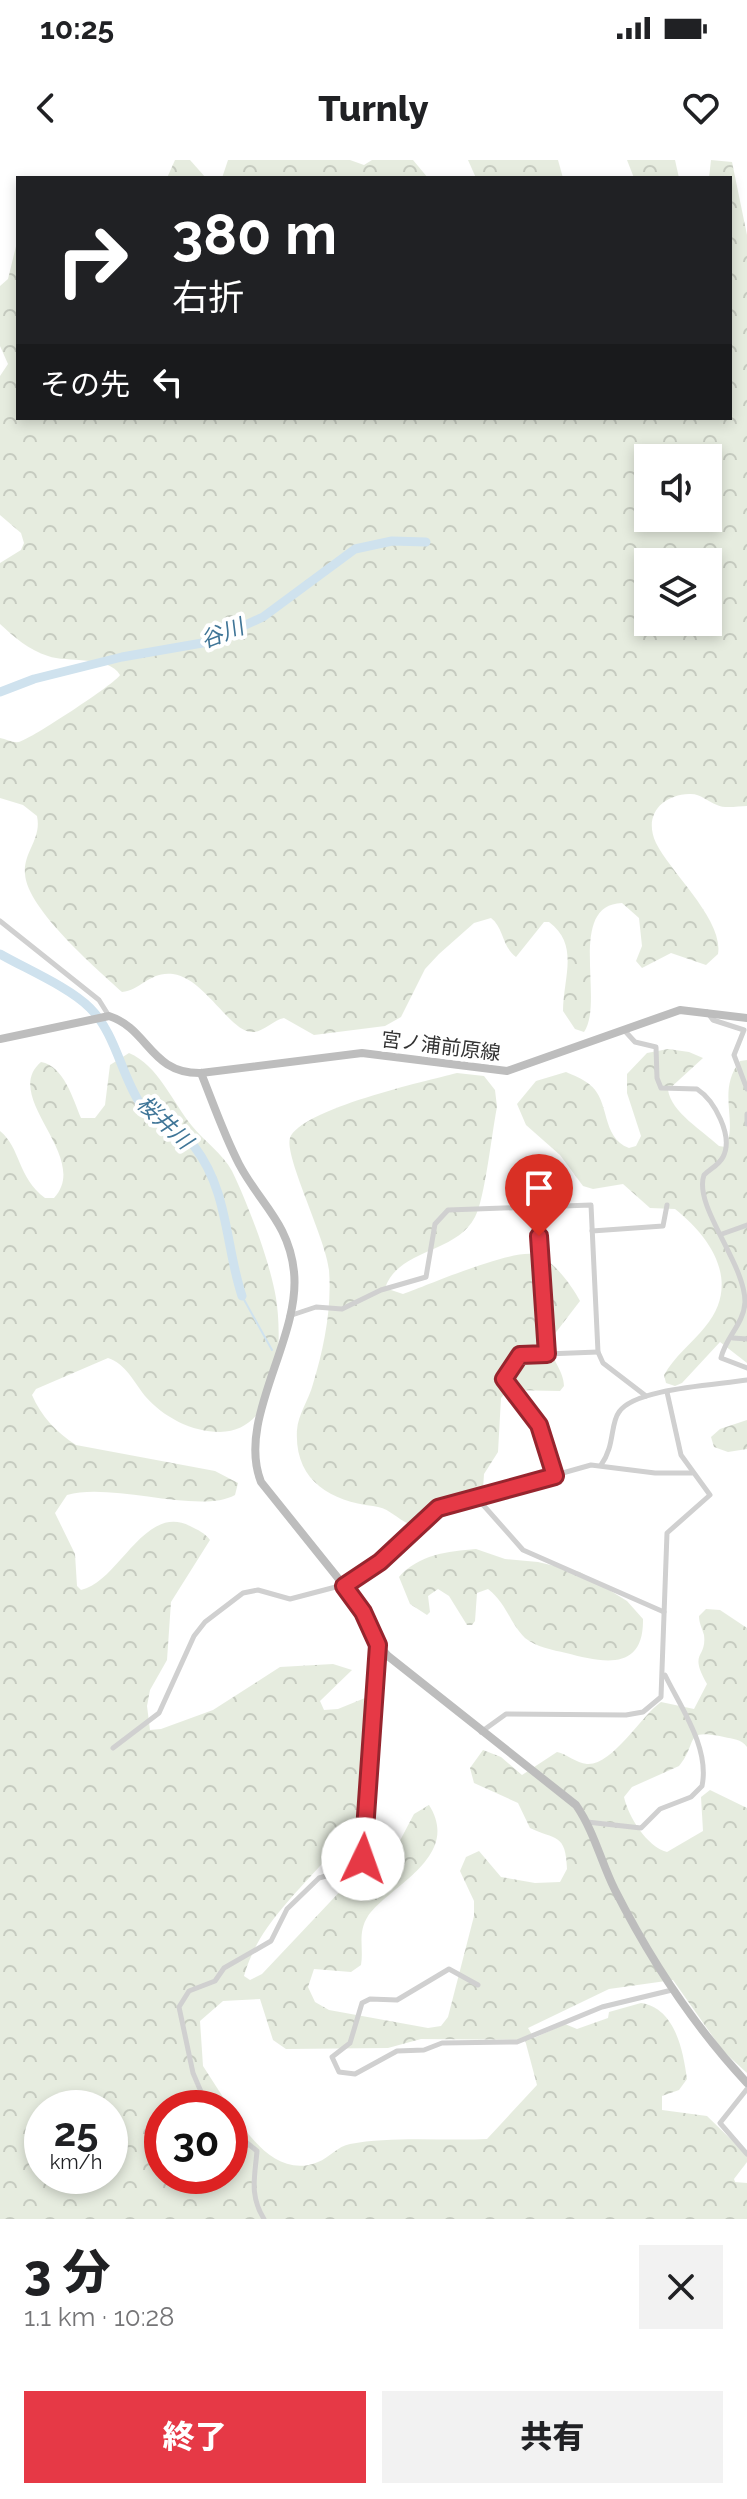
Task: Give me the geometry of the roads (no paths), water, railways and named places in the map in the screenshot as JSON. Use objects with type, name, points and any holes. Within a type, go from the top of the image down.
[{"type":"street","points":[[0,921],[99,1000],[106,1016],[0,1039]]},
{"type":"street","name":"宮ノ浦前原線","points":[[106,1016],[128,1026],[170,1068],[179,1072],[201,1073],[362,1053],[507,1071],[680,1010],[747,1018]]},
{"type":"street","points":[[707,1011],[713,1020],[744,1030],[734,1055],[747,1089]]},
{"type":"street","points":[[624,1030],[635,1042],[656,1047],[657,1078],[661,1088],[693,1087],[713,1105],[725,1136],[721,1161],[704,1175],[701,1183],[744,1296],[744,1308],[733,1338],[721,1358],[747,1368]]},
{"type":"street","points":[[201,1073],[240,1166],[284,1231],[294,1276],[288,1317],[257,1431],[255,1468],[270,1496],[363,1612],[378,1645],[481,1732],[571,1799],[587,1822],[615,1890],[672,1990],[706,2038],[747,2086],[720,2123],[747,2154]]},
{"type":"street","points":[[747,1114],[747,1124]]},
{"type":"street","points":[[539,1205],[547,1354]]},
{"type":"street","points":[[288,1317],[303,1309],[347,1307],[381,1290],[426,1277],[435,1224],[448,1210],[591,1205],[598,1352],[603,1363],[646,1396]]},
{"type":"street","points":[[592,1231],[663,1226],[667,1205]]},
{"type":"street","points":[[722,1234],[747,1225]]},
{"type":"street","points":[[733,1338],[747,1339]]},
{"type":"street","points":[[555,1476],[539,1425],[504,1379],[520,1355],[598,1352]]},
{"type":"street","points":[[601,1465],[611,1451],[616,1415],[627,1404],[646,1396],[747,1380]]},
{"type":"street","points":[[481,1732],[506,1714],[581,1716],[643,1712],[661,1697],[664,1687],[661,1669],[667,1533],[688,1510],[709,1497],[681,1455],[667,1392]]},
{"type":"street","points":[[113,1748],[159,1713],[194,1636],[236,1597],[252,1590],[290,1599],[344,1586],[380,1562],[438,1508],[555,1476],[601,1465],[655,1473],[692,1473]]},
{"type":"street","points":[[477,1498],[523,1550],[664,1612]]},
{"type":"street","points":[[200,2090],[193,2073],[179,2007],[189,1991],[215,1981],[224,1968],[271,1941],[287,1909],[319,1878],[340,1872],[359,1872],[366,1848],[364,1828],[378,1645]]},
{"type":"street","points":[[587,1822],[626,1829],[641,1828],[660,1809],[691,1797],[702,1786],[700,1751],[683,1708],[661,1669]]},
{"type":"street","points":[[478,1985],[449,1969],[397,2000],[370,1999],[362,2003],[350,2043],[332,2057],[339,2072],[355,2074],[397,2051],[424,2050],[442,2043],[517,2042],[602,2007],[672,1990]]},
{"type":"street","points":[[248,2144],[257,2151],[252,2180],[256,2205],[264,2219]]},
{"type":"waterway","name":"谷川","points":[[0,692],[34,679],[122,657],[208,642],[263,617],[355,549],[392,541],[426,542]]},
{"type":"waterway","name":"桜井川","points":[[0,954],[59,986],[90,1008],[106,1030],[128,1081],[146,1112],[194,1146],[214,1182],[220,1200],[242,1296]]},
{"type":"waterway","points":[[242,1296],[272,1350]]}]
